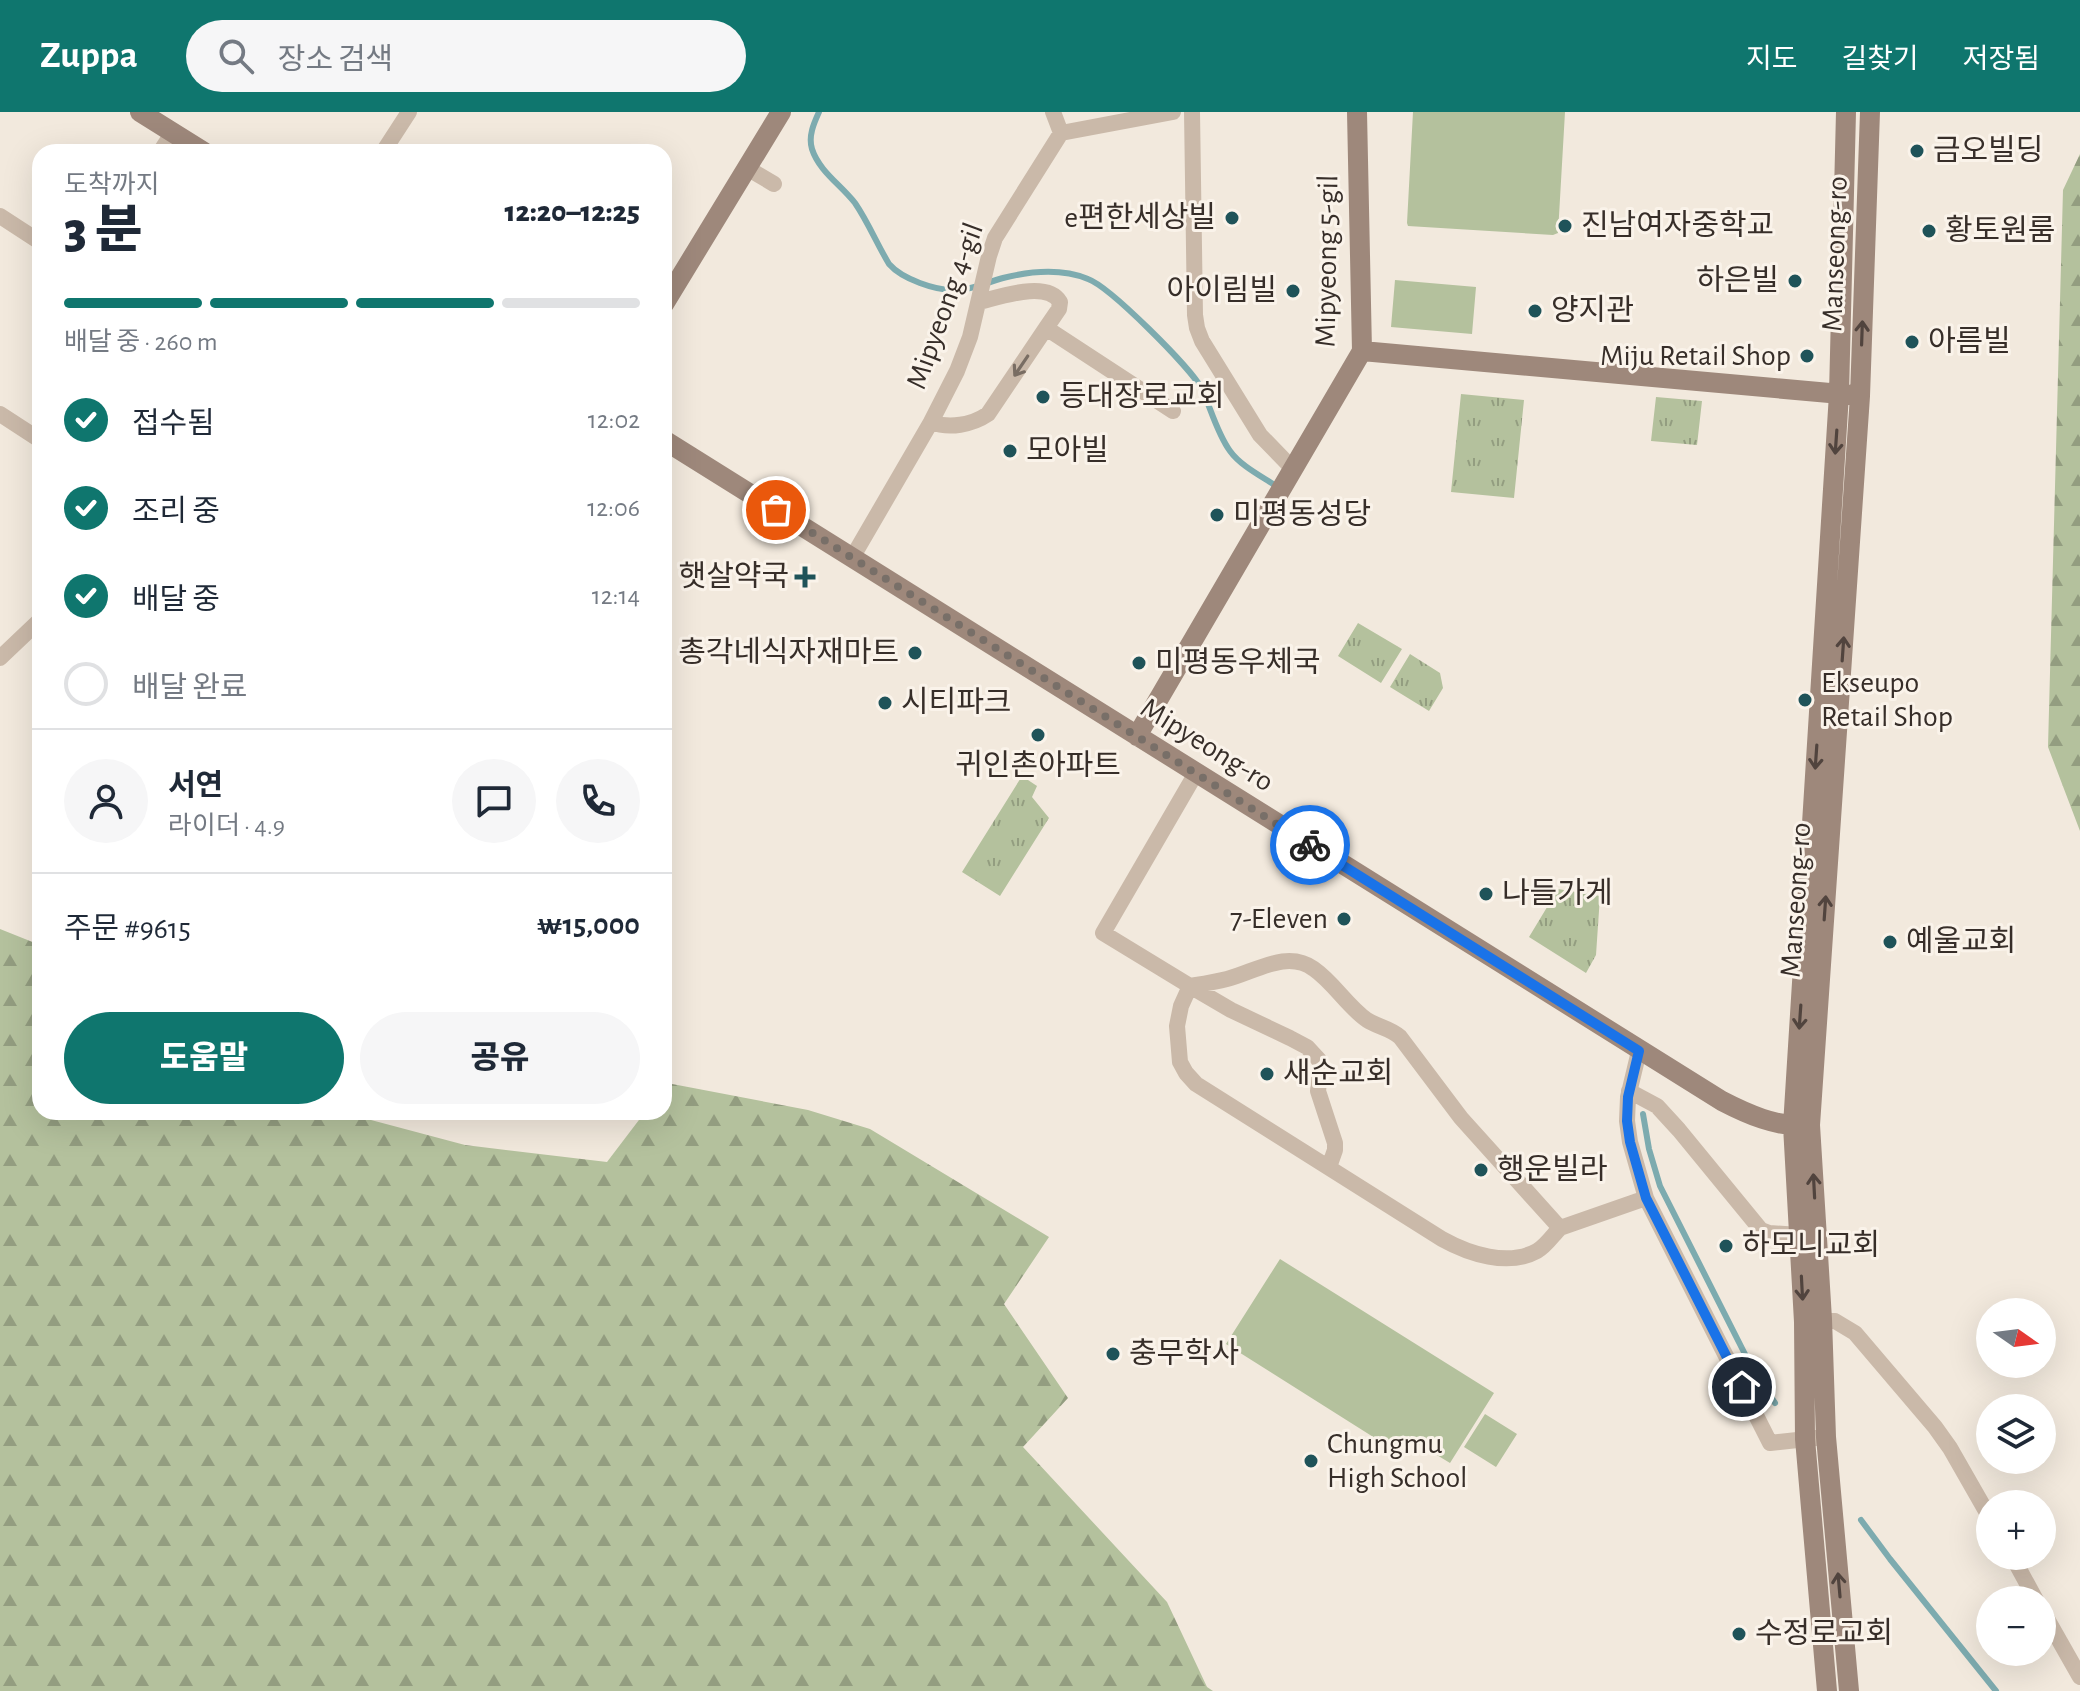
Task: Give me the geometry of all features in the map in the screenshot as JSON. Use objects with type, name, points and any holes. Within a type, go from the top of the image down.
[{"type":"street","points":[[140,112],[192,144]]},
{"type":"street","points":[[388,144],[409,112]]},
{"type":"street","points":[[672,291],[781,112]]},
{"type":"street","points":[[1053,112],[1061,133],[1173,112]]},
{"type":"street","points":[[1192,112],[1197,328],[1260,435],[1293,469]]},
{"type":"street","name":"Mipyeong 5-gil","points":[[1137,736],[1362,351],[1357,112]]},
{"type":"street","name":"Manseong-ro","points":[[1813,1320],[1799,1235],[1839,394],[1846,112]]},
{"type":"street","name":"Manseong-ro","points":[[1827,1691],[1813,1320],[1802,1126],[1860,396],[1870,112]]},
{"type":"street","points":[[165,144],[173,132]]},
{"type":"street","name":"Mipyeong 4-gil","points":[[852,558],[931,422],[964,355],[995,238],[1061,133]]},
{"type":"street","points":[[747,168],[774,184]]},
{"type":"street","points":[[0,216],[32,237]]},
{"type":"street","points":[[931,422],[949,426],[987,415],[1060,304],[1057,297],[1050,293],[1029,291],[979,298]]},
{"type":"street","points":[[1046,328],[1173,411]]},
{"type":"street","points":[[1362,351],[1860,396]]},
{"type":"street","points":[[0,414],[32,435]]},
{"type":"street","name":"Mipyeong-ro","points":[[672,445],[1639,1051],[1742,1111],[1761,1119],[1802,1126]]},
{"type":"street","points":[[0,658],[32,628]]},
{"type":"street","points":[[1196,773],[1103,933],[1231,1010],[1307,1047],[1321,1065],[1318,1091],[1335,1143],[1329,1167]]},
{"type":"street","points":[[1190,986],[1226,979],[1279,961],[1304,962],[1368,1021],[1400,1037],[1461,1118],[1560,1228]]},
{"type":"street","points":[[1190,986],[1177,1026],[1180,1062],[1196,1084],[1442,1239],[1473,1253],[1510,1258],[1524,1256],[1539,1250],[1560,1228],[1646,1198]]},
{"type":"street","points":[[1639,1051],[1627,1109],[1630,1142],[1646,1198],[1770,1443],[1816,1438]]},
{"type":"street","points":[[1629,1091],[1657,1106],[1761,1230],[1799,1235]]},
{"type":"street","points":[[1813,1320],[1835,1321],[1855,1333],[1950,1448],[1976,1494]]},
{"type":"street","name":"Manseong-ro","points":[[1816,1438],[1849,1691]]},
{"type":"street","points":[[2056,1635],[2080,1677]]},
{"type":"green space","points":[[1413,112],[1565,112],[1558,233],[1408,226]]},
{"type":"green space","points":[[2080,154],[2080,831],[2048,747],[2063,190]]},
{"type":"green space","points":[[1395,280],[1476,287],[1472,334],[1391,327]]},
{"type":"green space","points":[[1461,394],[1524,400],[1514,498],[1451,492]]},
{"type":"green space","points":[[1656,397],[1702,401],[1697,445],[1651,441]]},
{"type":"green space","points":[[1358,623],[1402,649],[1381,683],[1338,656]]},
{"type":"green space","points":[[1410,654],[1440,673],[1443,688],[1429,711],[1390,687]]},
{"type":"green space","points":[[1022,776],[1037,786],[1032,797],[1049,818],[1000,896],[962,872]]},
{"type":"green space","points":[[1558,889],[1600,896],[1596,955],[1586,973],[1529,937]]},
{"type":"green space","points":[[0,929],[32,942],[32,1120],[371,1120],[465,1145],[607,1162],[639,1120],[672,1120],[672,1084],[808,1110],[870,1129],[1049,1237],[1004,1304],[1068,1398],[1023,1447],[1167,1602],[1207,1687],[1213,1691],[0,1691]]},
{"type":"green space","points":[[1280,1259],[1494,1393],[1450,1463],[1407,1437],[1397,1452],[1226,1344]]},
{"type":"green space","points":[[1485,1414],[1517,1434],[1496,1467],[1464,1447]]},
{"type":"waterway","points":[[819,112],[811,139],[815,157],[855,203],[889,264],[902,275],[948,290],[968,289],[1035,272],[1067,273],[1099,285],[1149,329],[1195,378],[1230,451],[1244,465],[1273,484]]},
{"type":"waterway","points":[[1643,1114],[1660,1186],[1755,1374],[1775,1403]]},
{"type":"waterway","points":[[1861,1520],[1996,1691]]},
{"type":"way so far","points":[[776,510],[1310,845]]},
{"type":"place","name":"금오빌딩","points":[[1917,151]]},
{"type":"place","name":"e편한세상빌","points":[[1232,218]]},
{"type":"place","name":"진남여자중학교","points":[[1565,226]]},
{"type":"place","name":"황토원룸","points":[[1929,231]]},
{"type":"place","name":"하은빌","points":[[1795,281]]},
{"type":"place","name":"아이림빌","points":[[1293,291]]},
{"type":"place","name":"양지관","points":[[1535,311]]},
{"type":"place","name":"아름빌","points":[[1912,342]]},
{"type":"place","name":"Miju Retail Shop","points":[[1807,356]]},
{"type":"place","name":"등대장로교회","points":[[1043,397]]},
{"type":"place","name":"모아빌","points":[[1010,451]]},
{"type":"place","name":"미평동성당","points":[[1217,515]]},
{"type":"place","name":"햇살약국","points":[[805,577]]},
{"type":"place","name":"총각네식자재마트","points":[[915,653]]},
{"type":"place","name":"미평동우체국","points":[[1139,663]]},
{"type":"place","name":"Ekseupo Retail Shop","points":[[1805,700]]},
{"type":"place","name":"시티파크","points":[[885,703]]},
{"type":"place","name":"귀인촌아파트","points":[[1038,735]]},
{"type":"place","name":"나들가게","points":[[1486,894]]},
{"type":"place","name":"7-Eleven","points":[[1344,919]]},
{"type":"place","name":"예울교회","points":[[1890,942]]},
{"type":"place","name":"새순교회","points":[[1267,1074]]},
{"type":"place","name":"행운빌라","points":[[1481,1170]]},
{"type":"place","name":"하모니교회","points":[[1726,1246]]},
{"type":"place","name":"충무학사","points":[[1113,1354]]},
{"type":"place","name":"Chungmu High School","points":[[1311,1461]]},
{"type":"place","name":"수정로교회","points":[[1739,1634]]},
{"type":"route","points":[[1310,845],[1639,1051],[1628,1097],[1627,1121],[1646,1198],[1742,1387]]}]
